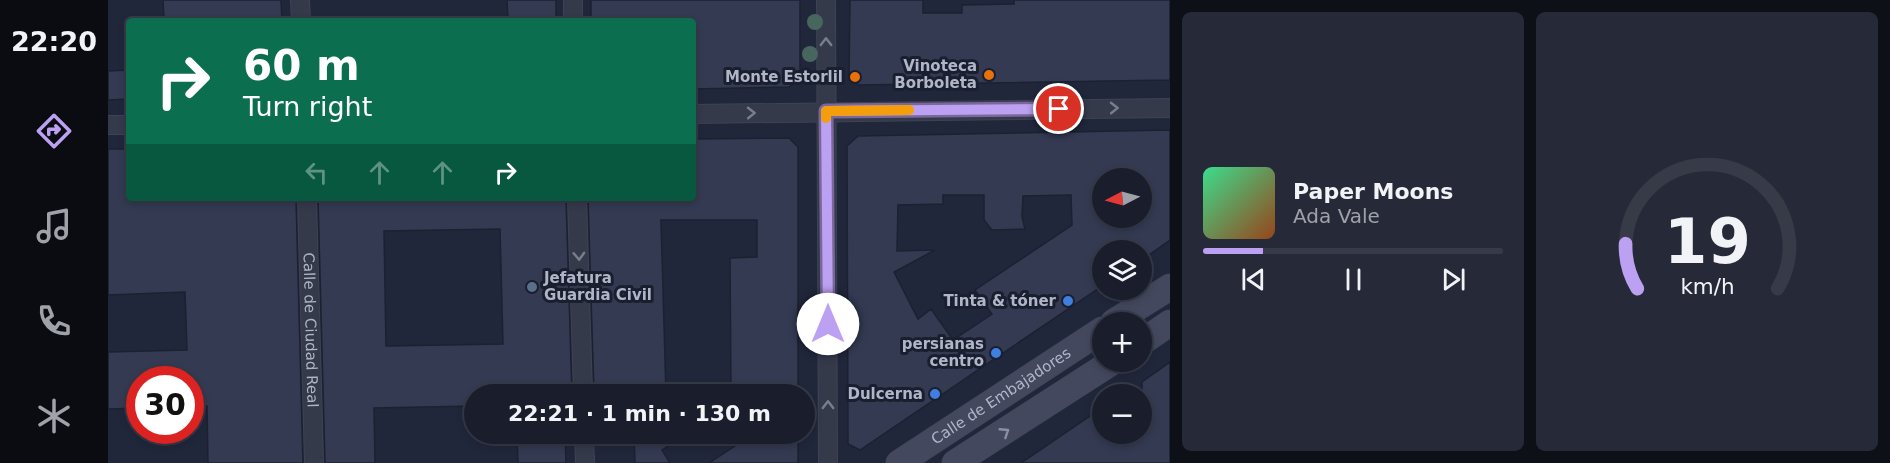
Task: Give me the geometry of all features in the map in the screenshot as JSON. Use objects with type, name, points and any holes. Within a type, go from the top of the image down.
[{"type":"main road","points":[[1130,312],[1170,287]]},
{"type":"main road","points":[[1152,335],[1170,323]]},
{"type":"main road","name":"Calle de Embajadores","points":[[899,463],[1092,337]]},
{"type":"main road","name":"Calle de Embajadores","points":[[955,463],[1096,372]]},
{"type":"street","points":[[300,0],[301,18]]},
{"type":"street","points":[[573,0],[573,18]]},
{"type":"street","points":[[826,0],[828,463]]},
{"type":"street","points":[[696,114],[1170,108]]},
{"type":"street","points":[[108,125],[126,125]]},
{"type":"street","name":"Calle de Ciudad Real","points":[[307,201],[314,463]]},
{"type":"street","points":[[577,201],[583,384]]},
{"type":"street","points":[[584,444],[585,463]]},
{"type":"building","points":[[163,0],[281,0],[282,18],[164,18]]},
{"type":"building","points":[[507,0],[556,0],[556,18],[508,18]]},
{"type":"building","points":[[591,0],[800,0],[800,78],[789,87],[696,89],[696,18],[591,18]]},
{"type":"building","points":[[850,0],[923,0],[923,13],[962,13],[962,5],[1014,4],[1014,0],[1170,0],[1170,80],[859,85],[849,76]]},
{"type":"building","points":[[126,70],[126,99],[108,100],[108,71]]},
{"type":"building","points":[[1170,130],[1170,240],[1152,253],[1152,240],[1092,240],[1092,293],[860,450],[848,444],[847,146],[858,136]],"holes":[[[943,195],[984,195],[984,220],[992,230],[1025,229],[1022,217],[1023,196],[1071,195],[1072,225],[975,290],[992,314],[953,340],[931,309],[918,319],[894,272],[935,250],[897,251],[898,205],[943,204]]]},
{"type":"building","points":[[789,138],[798,147],[798,384],[731,384],[730,258],[757,257],[757,220],[661,220],[666,384],[594,384],[588,201],[696,201],[696,139]]},
{"type":"building","points":[[108,149],[126,149],[126,201],[296,201],[303,463],[208,463],[204,366],[126,366],[126,408],[108,409],[108,352],[187,350],[185,292],[108,295]]},
{"type":"building","name":"Jefatura Guardia Civil","points":[[318,201],[566,201],[572,384],[464,384],[464,406],[374,408],[375,463],[325,463]],"holes":[[[500,229],[503,344],[386,346],[384,231]]]},
{"type":"building","points":[[1170,362],[1170,463],[1021,463],[1092,415],[1092,444],[1152,444],[1152,384],[1142,384]]},
{"type":"building","points":[[517,444],[565,444],[566,463],[518,463]]},
{"type":"building","points":[[634,444],[667,444],[667,447],[662,450],[670,463],[635,463]]},
{"type":"building","points":[[738,444],[798,444],[798,463],[709,463]]},
{"type":"slow traffic","points":[[826,118],[826,111],[909,110]]},
{"type":"place","name":"Vinoteca Borboleta","points":[[989,75]]},
{"type":"place","name":"Monte Estorlil","points":[[855,77]]},
{"type":"place","name":"Jefatura Guardia Civil","points":[[532,287]]},
{"type":"place","name":"Tinta & tóner","points":[[1068,301]]},
{"type":"place","name":"persianas centro","points":[[996,353]]},
{"type":"place","name":"Dulcerna","points":[[935,394]]},
{"type":"route","points":[[828,324],[826,111],[1059,109]]}]
